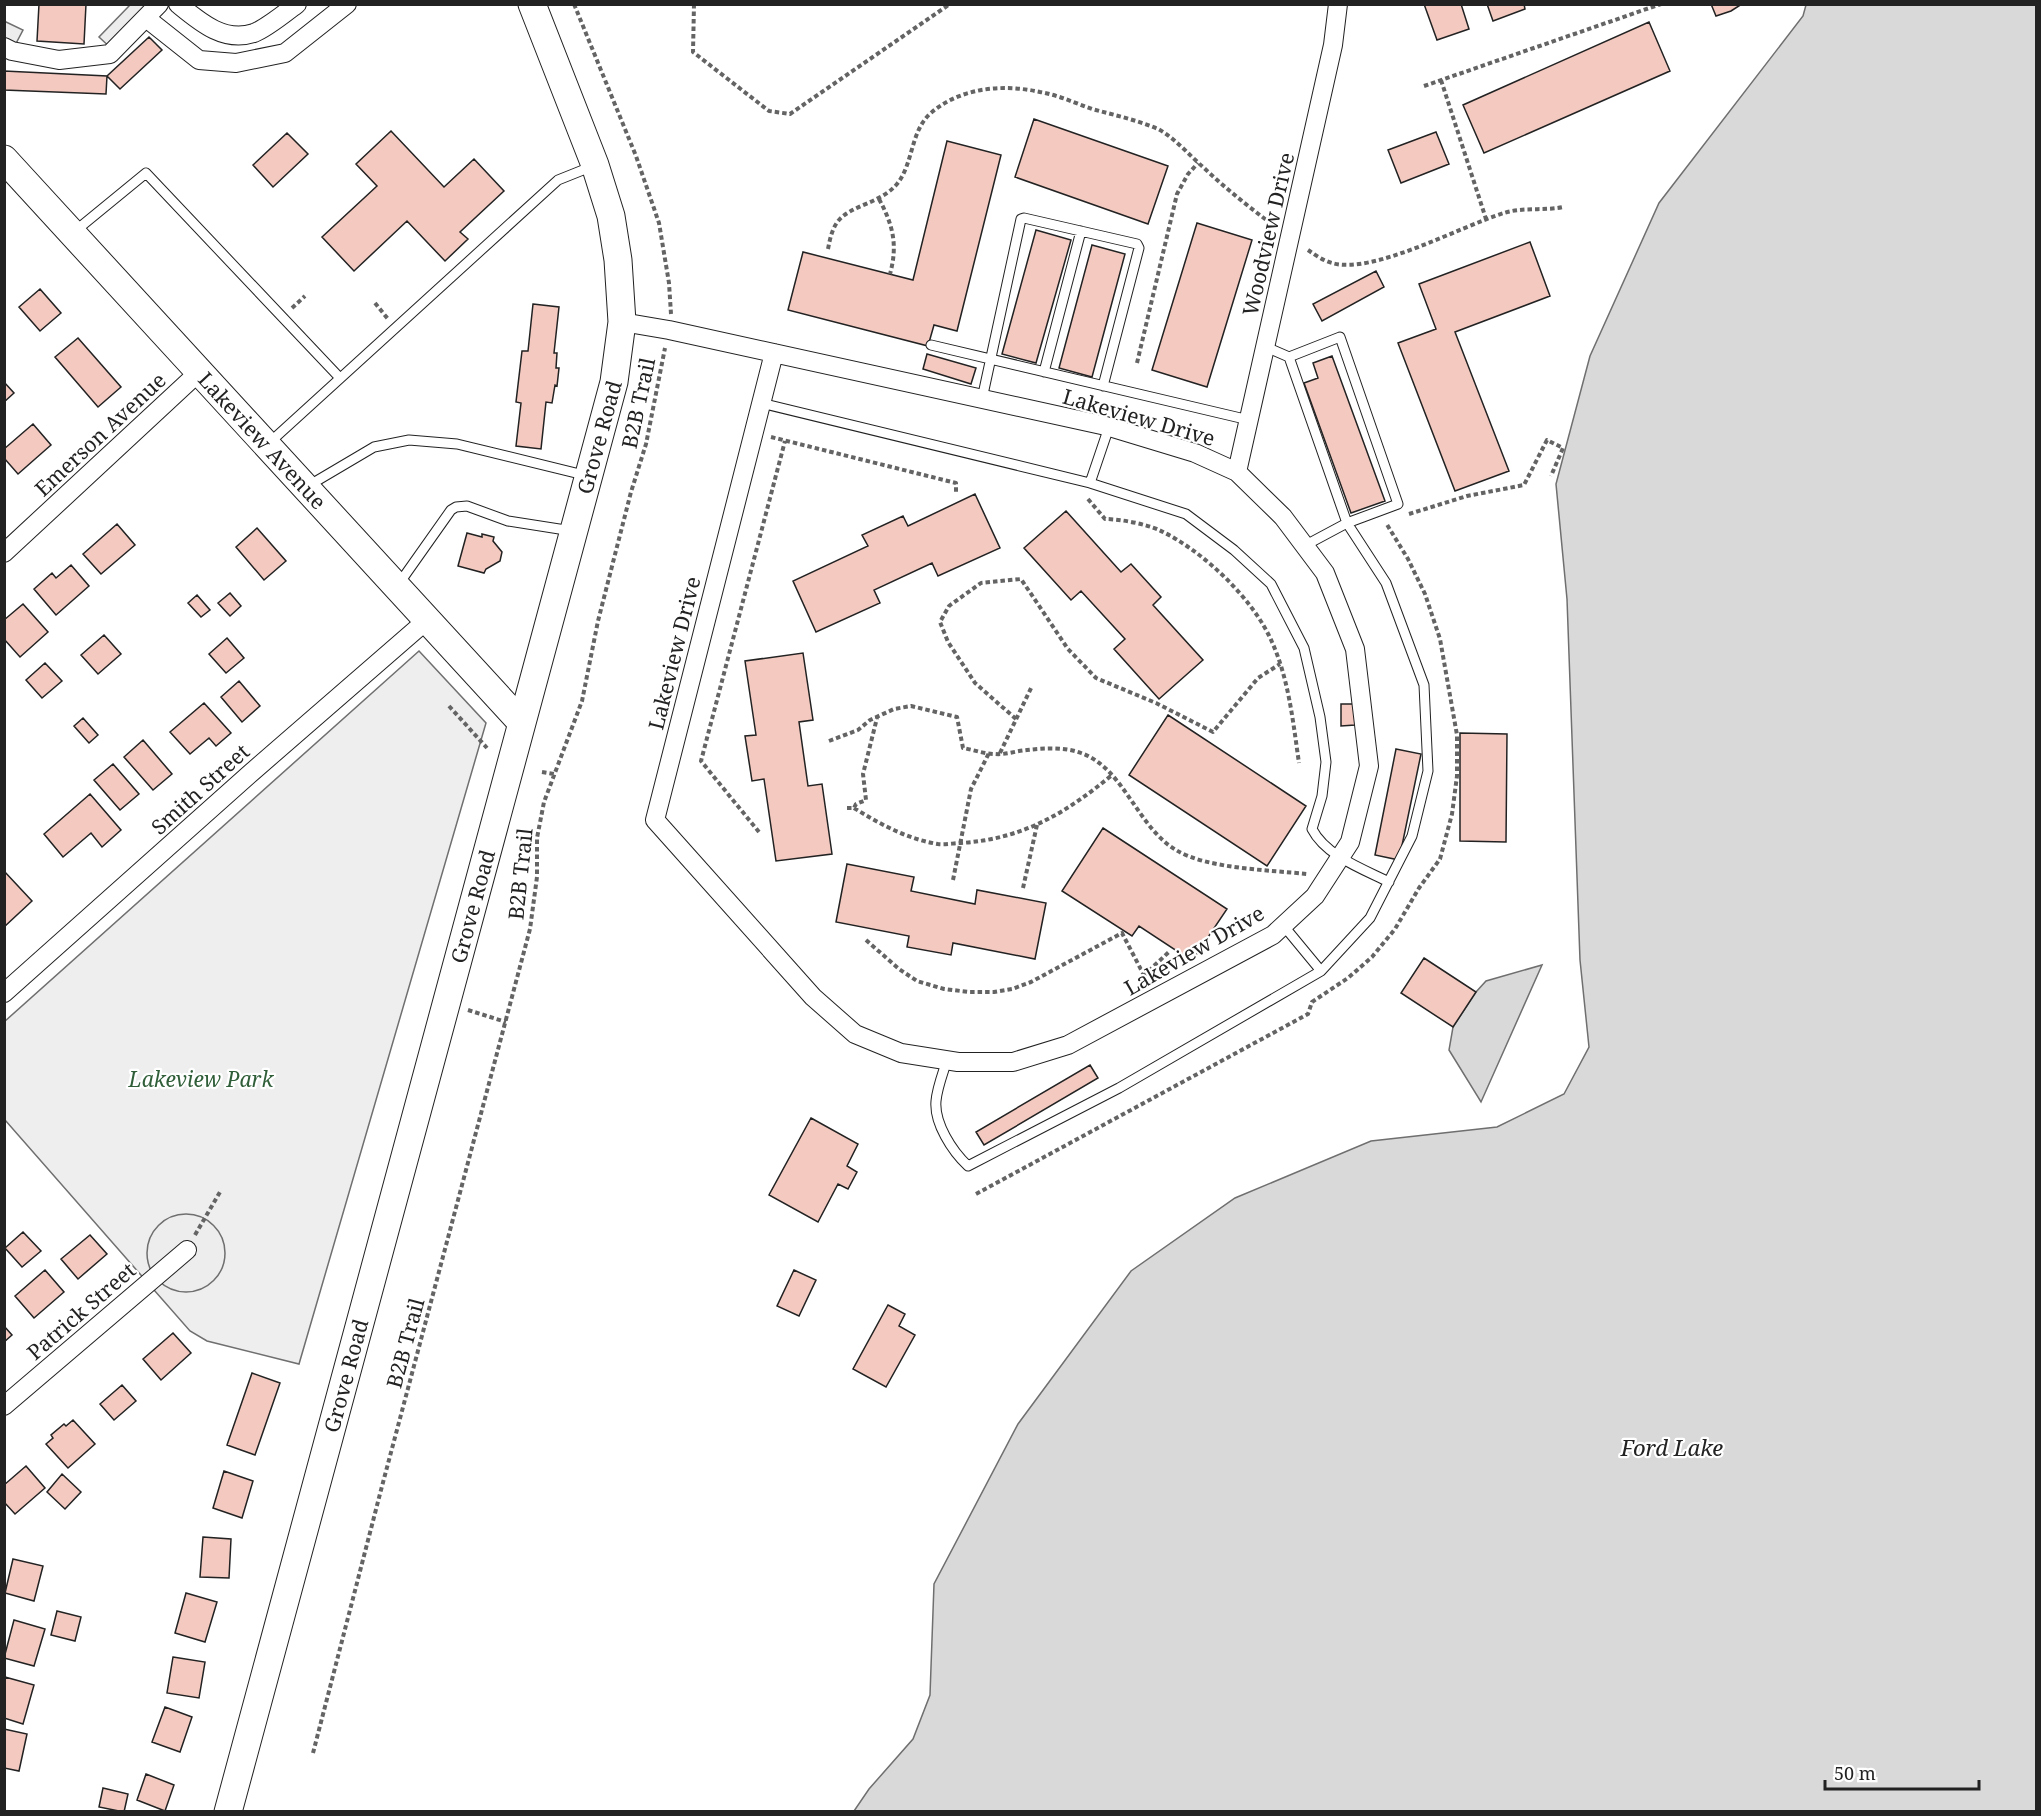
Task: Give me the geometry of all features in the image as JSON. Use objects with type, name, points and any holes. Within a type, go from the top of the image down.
[{"type":"main road","name":"Grove Road","points":[[228,1812],[614,382],[622,322],[611,216],[596,165],[531,4]]},
{"type":"main road","name":"Lakeview Avenue","points":[[4,159],[521,722]]},
{"type":"street","points":[[4,47],[12,51],[59,60],[110,54],[159,4]]},
{"type":"street","points":[[178,4],[214,31],[232,36],[254,33],[297,4]]},
{"type":"street","points":[[146,18],[199,60],[236,63],[285,53],[347,4]]},
{"type":"street","name":"Woodview Drive","points":[[1237,472],[1333,45],[1338,4]]},
{"type":"street","points":[[622,322],[774,353]]},
{"type":"street","name":"Lakeview Drive","points":[[774,353],[982,399],[1109,427],[1195,453],[1237,472],[1283,517],[1325,573],[1355,649],[1369,766],[1350,842],[1315,896],[1283,925],[1263,940],[1068,1046],[1012,1062],[958,1062],[901,1053],[855,1034],[813,997],[655,820],[774,353]]},
{"type":"street","name":"Emerson Avenue","points":[[4,553],[200,372]]},
{"type":"street","name":"Smith Street","points":[[4,993],[427,620]]},
{"type":"street","name":"Patrick Street","points":[[4,1406],[187,1250]]},
{"type":"lane","points":[[267,445],[558,180],[596,165]]},
{"type":"lane","points":[[73,233],[146,173],[340,378]]},
{"type":"lane","points":[[982,399],[1021,219],[1024,218],[1137,244],[1139,248],[1103,386]]},
{"type":"lane","points":[[1044,372],[1081,231]]},
{"type":"lane","points":[[1266,347],[1288,357],[1340,337],[1398,504],[1347,523],[1304,546]]},
{"type":"lane","points":[[931,345],[1249,420]]},
{"type":"lane","points":[[947,1060],[935,1102],[941,1127],[956,1155],[968,1166],[1119,1088],[1321,971],[1370,918],[1412,836],[1428,771],[1424,685],[1386,583],[1347,523],[1288,357]]},
{"type":"lane","points":[[761,404],[1088,482],[1186,514],[1233,550],[1271,584],[1304,648],[1320,717],[1326,762],[1322,796],[1312,829],[1318,840],[1340,857],[1389,882]]},
{"type":"lane","points":[[1088,482],[1109,427]]},
{"type":"lane","points":[[306,487],[374,447],[409,441],[457,444],[590,476]]},
{"type":"lane","points":[[397,587],[445,518],[456,507],[467,507],[508,521],[574,531]]},
{"type":"lane","points":[[1283,925],[1321,971]]},
{"type":"path","name":"B2B Trail","points":[[313,1753],[530,929],[537,877],[537,838],[544,802],[582,701],[598,621],[645,444],[671,318],[669,283],[660,223],[636,156],[574,4]]},
{"type":"path","points":[[694,4],[693,52],[770,111],[790,114],[950,4]]},
{"type":"path","points":[[1424,86],[1661,4]]},
{"type":"path","points":[[1441,80],[1486,219]]},
{"type":"path","points":[[828,249],[831,233],[839,219],[879,199],[896,185],[904,173],[920,125],[931,112],[964,94],[1008,87],[1042,92],[1158,130],[1180,146],[1249,207],[1279,229]]},
{"type":"path","points":[[1137,363],[1176,194],[1198,163]]},
{"type":"path","points":[[879,199],[889,218],[893,237],[895,256],[890,274]]},
{"type":"path","points":[[1308,250],[1332,263],[1365,264],[1507,212],[1563,207]]},
{"type":"path","points":[[768,436],[956,483],[956,494]]},
{"type":"path","points":[[759,832],[701,761],[786,441]]},
{"type":"path","points":[[1088,482],[1084,493],[1105,519],[1116,519],[1158,529],[1198,554],[1222,575],[1253,609],[1272,642],[1280,664],[1289,695],[1299,763]]},
{"type":"path","points":[[1016,719],[975,683],[948,642],[940,622],[949,606],[981,583],[1021,579],[1068,649],[1096,678],[1156,703],[1213,732],[1258,678],[1280,664]]},
{"type":"path","points":[[999,754],[1032,686]]},
{"type":"path","points":[[449,706],[488,748]]},
{"type":"path","points":[[829,741],[858,730],[894,708],[911,706],[957,717],[963,748],[999,754],[1028,749],[1069,750],[1083,753],[1098,762],[1112,775],[1159,837],[1177,851],[1215,863],[1328,876]]},
{"type":"path","points":[[854,808],[856,804],[866,800],[863,774],[877,717]]},
{"type":"path","points":[[953,880],[971,789],[989,753]]},
{"type":"path","points":[[542,772],[554,774]]},
{"type":"path","points":[[847,808],[854,808],[899,833],[939,844],[962,843],[1004,837],[1038,824],[1082,801],[1112,775]]},
{"type":"path","points":[[1023,888],[1038,824]]},
{"type":"path","points":[[866,940],[899,969],[917,981],[944,989],[994,992],[1031,982],[1122,933],[1150,986]]},
{"type":"path","points":[[1143,976],[1170,951]]},
{"type":"path","points":[[478,1013],[506,1022]]},
{"type":"path","points":[[187,1250],[204,1216],[220,1192]]},
{"type":"green space","name":"Lakeview Park","points":[[419,651],[486,723],[299,1364],[207,1341],[190,1331],[5,1120],[4,1022]]},
{"type":"shaded area","points":[[130,5],[159,5],[114,51],[99,37]]},
{"type":"shaded area","points":[[4,21],[23,30],[12,51],[5,47]]},
{"type":"shaded area","points":[[178,1214],[194,1214],[208,1220],[219,1231],[225,1245],[225,1261],[219,1275],[208,1286],[194,1292],[178,1292],[164,1286],[153,1275],[147,1261],[147,1245],[153,1231],[164,1220]]},
{"type":"water","name":"Ford Lake","points":[[1806,5],[2036,5],[2036,1811],[854,1811],[869,1789],[913,1739],[930,1695],[934,1584],[1018,1424],[1131,1271],[1235,1198],[1371,1141],[1497,1127],[1564,1094],[1589,1047],[1580,960],[1567,599],[1556,484],[1590,356],[1659,203],[1803,16]]},
{"type":"water","points":[[1542,965],[1481,1102],[1449,1050],[1453,1027],[1486,981]]},
{"type":"building","points":[[39,4],[86,4],[84,44],[37,41]]},
{"type":"building","points":[[1424,4],[1461,4],[1469,29],[1437,40]]},
{"type":"building","points":[[1487,4],[1524,4],[1525,9],[1493,21]]},
{"type":"building","points":[[1711,4],[1742,4],[1716,16]]},
{"type":"building","points":[[1649,22],[1670,71],[1484,153],[1463,105]]},
{"type":"building","points":[[149,37],[162,50],[120,89],[107,76]]},
{"type":"building","points":[[4,71],[107,76],[106,94],[4,90]]},
{"type":"building","points":[[1034,119],[1168,166],[1148,224],[1015,177]]},
{"type":"building","points":[[391,131],[444,187],[474,159],[504,191],[460,232],[468,239],[445,261],[407,221],[354,271],[322,237],[377,186],[356,164]]},
{"type":"building","points":[[1436,132],[1449,164],[1401,183],[1388,150]]},
{"type":"building","points":[[287,133],[308,154],[273,187],[253,165]]},
{"type":"building","points":[[947,141],[1001,155],[957,331],[934,325],[928,346],[788,310],[803,252],[913,280]]},
{"type":"building","points":[[1197,223],[1252,240],[1207,387],[1152,370]]},
{"type":"building","points":[[1036,230],[1071,240],[1036,363],[1002,354]]},
{"type":"building","points":[[1530,242],[1550,296],[1455,332],[1509,471],[1455,491],[1398,343],[1436,329],[1419,284]]},
{"type":"building","points":[[1092,245],[1125,254],[1092,377],[1059,368]]},
{"type":"building","points":[[1376,271],[1384,287],[1322,321],[1313,304]]},
{"type":"building","points":[[40,289],[61,313],[40,331],[19,307]]},
{"type":"building","points":[[533,304],[559,307],[554,353],[557,353],[556,368],[559,368],[557,386],[555,385],[552,403],[546,402],[541,449],[516,446],[521,403],[516,402],[522,351],[528,351]]},
{"type":"building","points":[[78,338],[121,387],[98,407],[55,357]]},
{"type":"building","points":[[927,354],[976,368],[971,384],[923,369]]},
{"type":"building","points":[[1332,356],[1385,501],[1351,513],[1304,383],[1318,378],[1313,363]]},
{"type":"building","points":[[4,382],[14,393],[4,402]]},
{"type":"building","points":[[33,424],[51,445],[18,474],[4,458],[4,449]]},
{"type":"building","points":[[975,494],[1000,548],[938,576],[932,563],[874,590],[880,603],[816,632],[793,581],[868,546],[862,535],[903,516],[908,526]]},
{"type":"building","points":[[1066,511],[1121,572],[1131,564],[1161,597],[1153,605],[1203,660],[1159,699],[1114,649],[1125,639],[1081,591],[1071,600],[1024,548]]},
{"type":"building","points":[[117,524],[135,545],[101,574],[83,554]]},
{"type":"building","points":[[257,528],[286,561],[264,580],[236,547]]},
{"type":"building","points":[[467,533],[494,537],[493,541],[502,552],[500,561],[486,569],[484,573],[458,566]]},
{"type":"building","points":[[71,565],[89,586],[56,615],[34,589],[52,573],[56,578]]},
{"type":"building","points":[[230,593],[241,606],[230,616],[218,603]]},
{"type":"building","points":[[197,595],[210,610],[201,617],[188,603]]},
{"type":"building","points":[[23,604],[48,632],[20,657],[4,639],[4,620]]},
{"type":"building","points":[[104,635],[121,654],[98,674],[81,655]]},
{"type":"building","points":[[227,638],[244,658],[226,673],[209,654]]},
{"type":"building","points":[[803,653],[813,720],[799,722],[808,786],[822,784],[832,854],[776,861],[764,779],[752,781],[745,736],[756,735],[745,661]]},
{"type":"building","points":[[45,663],[62,681],[42,698],[26,680]]},
{"type":"building","points":[[239,681],[260,706],[242,722],[221,697]]},
{"type":"building","points":[[204,703],[231,733],[216,746],[209,738],[190,754],[170,732]]},
{"type":"building","points":[[1341,704],[1354,704],[1355,725],[1341,726]]},
{"type":"building","points":[[1168,715],[1306,806],[1267,866],[1129,775]]},
{"type":"building","points":[[83,718],[98,735],[89,743],[74,726]]},
{"type":"building","points":[[1460,733],[1507,734],[1506,842],[1460,841]]},
{"type":"building","points":[[143,740],[172,774],[153,790],[124,757]]},
{"type":"building","points":[[1396,749],[1421,754],[1399,860],[1375,855]]},
{"type":"building","points":[[113,764],[139,794],[120,810],[94,780]]},
{"type":"building","points":[[90,794],[121,830],[102,847],[91,833],[63,857],[44,834]]},
{"type":"building","points":[[1103,828],[1227,909],[1192,961],[1139,926],[1132,936],[1062,891]]},
{"type":"building","points":[[847,864],[914,877],[911,891],[975,904],[977,890],[1046,903],[1035,959],[953,943],[951,955],[907,947],[909,936],[836,922]]},
{"type":"building","points":[[4,871],[32,901],[4,927]]},
{"type":"building","points":[[1424,958],[1476,992],[1453,1027],[1401,993]]},
{"type":"building","points":[[1090,1065],[1098,1078],[984,1145],[976,1132]]},
{"type":"building","points":[[811,1118],[858,1144],[847,1166],[857,1172],[848,1189],[838,1184],[818,1222],[769,1195]]},
{"type":"building","points":[[23,1232],[41,1251],[22,1267],[5,1248]]},
{"type":"building","points":[[90,1235],[107,1254],[78,1279],[61,1259]]},
{"type":"building","points":[[45,1270],[64,1292],[34,1318],[15,1296]]},
{"type":"building","points":[[794,1270],[816,1280],[799,1316],[777,1306]]},
{"type":"building","points":[[888,1305],[905,1314],[899,1326],[915,1335],[886,1387],[853,1369]]},
{"type":"building","points":[[4,1326],[12,1335],[4,1342]]},
{"type":"building","points":[[173,1333],[191,1353],[161,1380],[143,1359]]},
{"type":"building","points":[[252,1373],[280,1383],[255,1455],[227,1445]]},
{"type":"building","points":[[122,1385],[136,1401],[114,1420],[100,1404]]},
{"type":"building","points":[[73,1420],[95,1444],[68,1468],[46,1444],[53,1438],[51,1435]]},
{"type":"building","points":[[26,1466],[45,1488],[15,1514],[4,1502],[4,1485]]},
{"type":"building","points":[[224,1471],[253,1481],[242,1518],[213,1508]]},
{"type":"building","points":[[62,1474],[81,1492],[65,1509],[47,1492]]},
{"type":"building","points":[[203,1537],[231,1539],[229,1578],[200,1577]]},
{"type":"building","points":[[13,1559],[43,1566],[34,1601],[5,1593]]},
{"type":"building","points":[[186,1593],[217,1602],[205,1642],[175,1633]]},
{"type":"building","points":[[57,1611],[81,1617],[75,1641],[51,1635]]},
{"type":"building","points":[[14,1620],[45,1629],[34,1666],[4,1658]]},
{"type":"building","points":[[173,1657],[205,1662],[199,1698],[167,1693]]},
{"type":"building","points":[[5,1677],[34,1685],[23,1724],[4,1718]]},
{"type":"building","points":[[165,1707],[192,1717],[180,1752],[152,1742]]},
{"type":"building","points":[[4,1729],[27,1734],[19,1771],[4,1768]]},
{"type":"building","points":[[146,1774],[174,1785],[165,1811],[137,1800]]},
{"type":"building","points":[[103,1788],[128,1794],[124,1812],[99,1807]]}]
